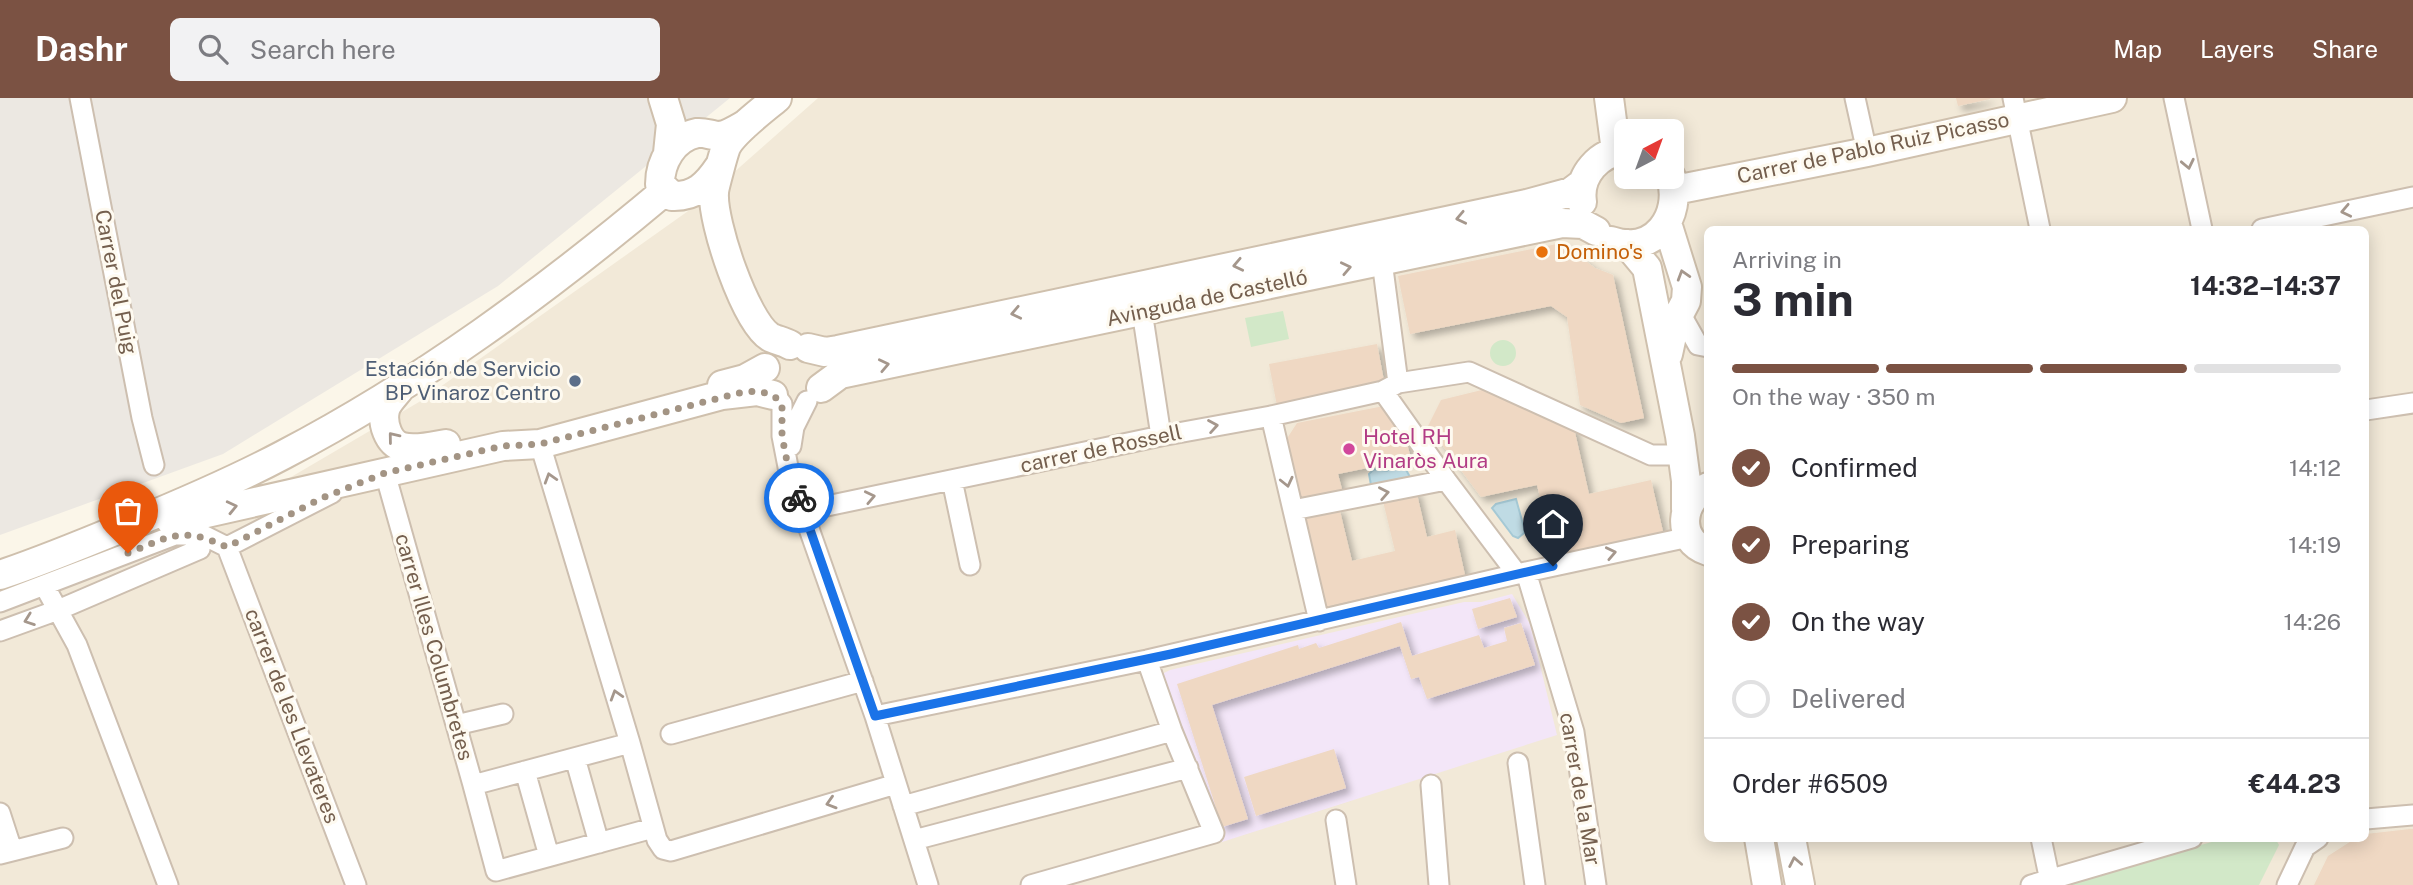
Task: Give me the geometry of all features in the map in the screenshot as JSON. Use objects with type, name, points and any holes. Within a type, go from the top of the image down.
[{"type":"street","name":"Carrer del Puig","points":[[80,98],[142,418],[154,465]]},
{"type":"street","points":[[777,98],[746,124],[726,147],[713,191],[719,233],[745,302],[760,327],[770,337],[817,355],[822,364],[824,376],[794,427],[789,472]]},
{"type":"street","points":[[1609,98],[1614,120]]},
{"type":"street","points":[[1855,98],[1867,152]]},
{"type":"street","name":"Carrer de Pablo Ruiz Picasso","points":[[1684,181],[1867,152],[2015,108],[2112,98]]},
{"type":"street","points":[[2174,98],[2201,226]]},
{"type":"street","points":[[2015,108],[2039,226]]},
{"type":"street","points":[[719,233],[704,210],[660,184],[660,169],[680,130],[720,136],[746,124]]},
{"type":"street","points":[[1596,231],[1582,209],[1583,183],[1595,163],[1614,154]]},
{"type":"street","points":[[0,575],[140,520],[240,477],[285,454],[402,386],[532,299],[677,194],[708,183],[723,161]]},
{"type":"street","name":"Avinguda de Castelló","points":[[799,346],[825,352],[838,351],[1527,204],[1571,192],[1583,183]]},
{"type":"street","points":[[1627,244],[1643,242],[1657,234],[1667,223],[1675,201],[1674,189]]},
{"type":"street","points":[[2276,226],[2413,197]]},
{"type":"street","name":"Avinguda de Castelló","points":[[814,394],[840,374],[1562,223],[1583,224],[1616,242],[1627,244]]},
{"type":"street","points":[[1667,223],[1687,287],[1686,301],[1670,342],[1667,364]]},
{"type":"street","points":[[1627,244],[1647,268],[1681,445],[1686,481],[1686,509]]},
{"type":"street","name":"carrer de la Mar","points":[[1382,261],[1390,387],[1446,480],[1522,573],[1574,732],[1597,885]]},
{"type":"street","points":[[1142,311],[1161,436]]},
{"type":"street","points":[[1680,313],[1698,345],[1704,346]]},
{"type":"street","points":[[760,327],[765,376],[782,404],[782,436],[789,472],[875,716],[928,885]]},
{"type":"street","points":[[402,386],[385,408],[384,426],[392,441],[402,447],[416,448],[546,425],[745,379],[765,367],[775,351],[799,346]]},
{"type":"street","name":"carrer de Rossell","points":[[803,511],[1161,436],[1271,416],[1390,387],[1469,372],[1651,455],[1681,445]]},
{"type":"street","points":[[140,520],[173,521],[503,446],[540,444],[722,395],[757,391],[797,404],[814,394]]},
{"type":"street","points":[[2369,409],[2413,403]]},
{"type":"street","points":[[1271,416],[1319,621]]},
{"type":"street","points":[[540,444],[631,743],[653,828],[663,849],[671,851],[896,784]]},
{"type":"street","points":[[1681,445],[1704,468]]},
{"type":"street","points":[[0,602],[175,535],[202,535],[227,547],[322,498],[385,473]]},
{"type":"street","name":"carrer Illes Columbretes","points":[[385,473],[473,785],[631,743]]},
{"type":"street","points":[[952,480],[970,565]]},
{"type":"street","points":[[1293,510],[1446,480]]},
{"type":"street","points":[[875,716],[1147,660],[1522,573],[1702,551],[1684,518],[1691,498],[1704,490]]},
{"type":"street","name":"carrer de les Llevateres","points":[[227,547],[356,885]]},
{"type":"street","points":[[0,631],[58,610],[200,549]]},
{"type":"street","points":[[44,585],[77,645],[168,885]]},
{"type":"street","points":[[1031,885],[1214,833],[1172,731],[1147,660]]},
{"type":"street","points":[[671,734],[863,681]]},
{"type":"street","points":[[456,724],[503,714]]},
{"type":"street","points":[[903,806],[1172,731]]},
{"type":"street","points":[[575,758],[599,843]]},
{"type":"street","points":[[1518,763],[1535,885]]},
{"type":"street","points":[[914,840],[1188,768]]},
{"type":"street","points":[[525,771],[549,856]]},
{"type":"street","points":[[473,785],[496,871],[653,828]]},
{"type":"street","points":[[1431,785],[1439,885]]},
{"type":"street","points":[[0,813],[6,852],[63,838]]},
{"type":"street","points":[[2369,819],[2413,814]]},
{"type":"street","points":[[1336,820],[1346,885]]},
{"type":"street","points":[[1760,842],[1767,885]]},
{"type":"street","points":[[1792,842],[1800,885]]},
{"type":"street","points":[[2041,842],[2041,883],[2179,842]]},
{"type":"street","points":[[2287,885],[2305,842]]},
{"type":"shaded area","points":[[0,98],[730,98],[498,286],[223,454],[0,535]]},
{"type":"shaded area","points":[[818,98],[2413,98],[2413,885],[0,885],[0,601],[187,538],[419,402],[698,204]]},
{"type":"shaded area","points":[[1512,594],[1530,624],[1557,735],[1222,842],[1160,675],[1170,670],[1464,602],[1481,602]]},
{"type":"green space","points":[[1283,311],[1289,339],[1251,347],[1245,318]]},
{"type":"green space","points":[[1503,340],[1512,344],[1516,353],[1512,362],[1503,366],[1494,362],[1490,353],[1494,344]]},
{"type":"green space","points":[[2212,842],[2277,842],[2279,845],[2259,885],[2057,885]]},
{"type":"water","points":[[1401,465],[1410,477],[1371,485],[1369,474],[1374,469],[1387,471],[1392,466]]},
{"type":"water","points":[[1516,499],[1524,528],[1524,533],[1518,538],[1513,536],[1492,508],[1496,504]]},
{"type":"building","points":[[1956,98],[1990,98],[1990,99],[1958,106]]},
{"type":"building","points":[[1562,243],[1595,268],[1613,275],[1644,418],[1621,423],[1580,405],[1567,317],[1551,306],[1410,334],[1398,276]]},
{"type":"building","points":[[1377,344],[1385,386],[1277,406],[1269,364]]},
{"type":"building","points":[[1490,388],[1574,428],[1589,494],[1651,480],[1665,540],[1556,564],[1537,485],[1481,497],[1428,426],[1441,400]]},
{"type":"building","name":"Hotel RH Vinaròs Aura","points":[[1384,406],[1406,439],[1411,459],[1338,474],[1343,493],[1300,502],[1286,440],[1297,423]]},
{"type":"building","points":[[1416,490],[1427,537],[1455,530],[1465,575],[1325,607],[1304,515],[1339,507],[1352,561],[1395,551],[1382,497]]},
{"type":"building","points":[[1510,598],[1517,617],[1478,629],[1472,609]]},
{"type":"building","points":[[1401,622],[1412,656],[1479,635],[1484,648],[1507,641],[1504,628],[1521,623],[1535,665],[1427,699],[1419,677],[1411,679],[1400,646],[1212,705],[1248,819],[1222,827],[1177,684],[1298,645],[1299,649],[1316,643],[1319,648]]},
{"type":"building","points":[[1334,749],[1346,788],[1256,816],[1244,777]]},
{"type":"building","points":[[2413,829],[2413,885],[2314,885],[2328,856],[2350,842],[2369,842],[2369,834]]},
{"type":"way so far","points":[[128,553],[175,535],[202,535],[227,547],[322,498],[385,473],[503,446],[540,444],[722,395],[743,392],[757,391],[773,395],[782,404],[782,436],[789,472],[799,498]]},
{"type":"place","name":"Domino's","points":[[1542,252]]},
{"type":"place","name":"Estación de Servicio BP Vinaroz Centro","points":[[575,381]]},
{"type":"place","name":"Hotel RH Vinaròs Aura","points":[[1349,449]]},
{"type":"route","points":[[799,498],[875,716],[1171,654],[1553,566]]}]
